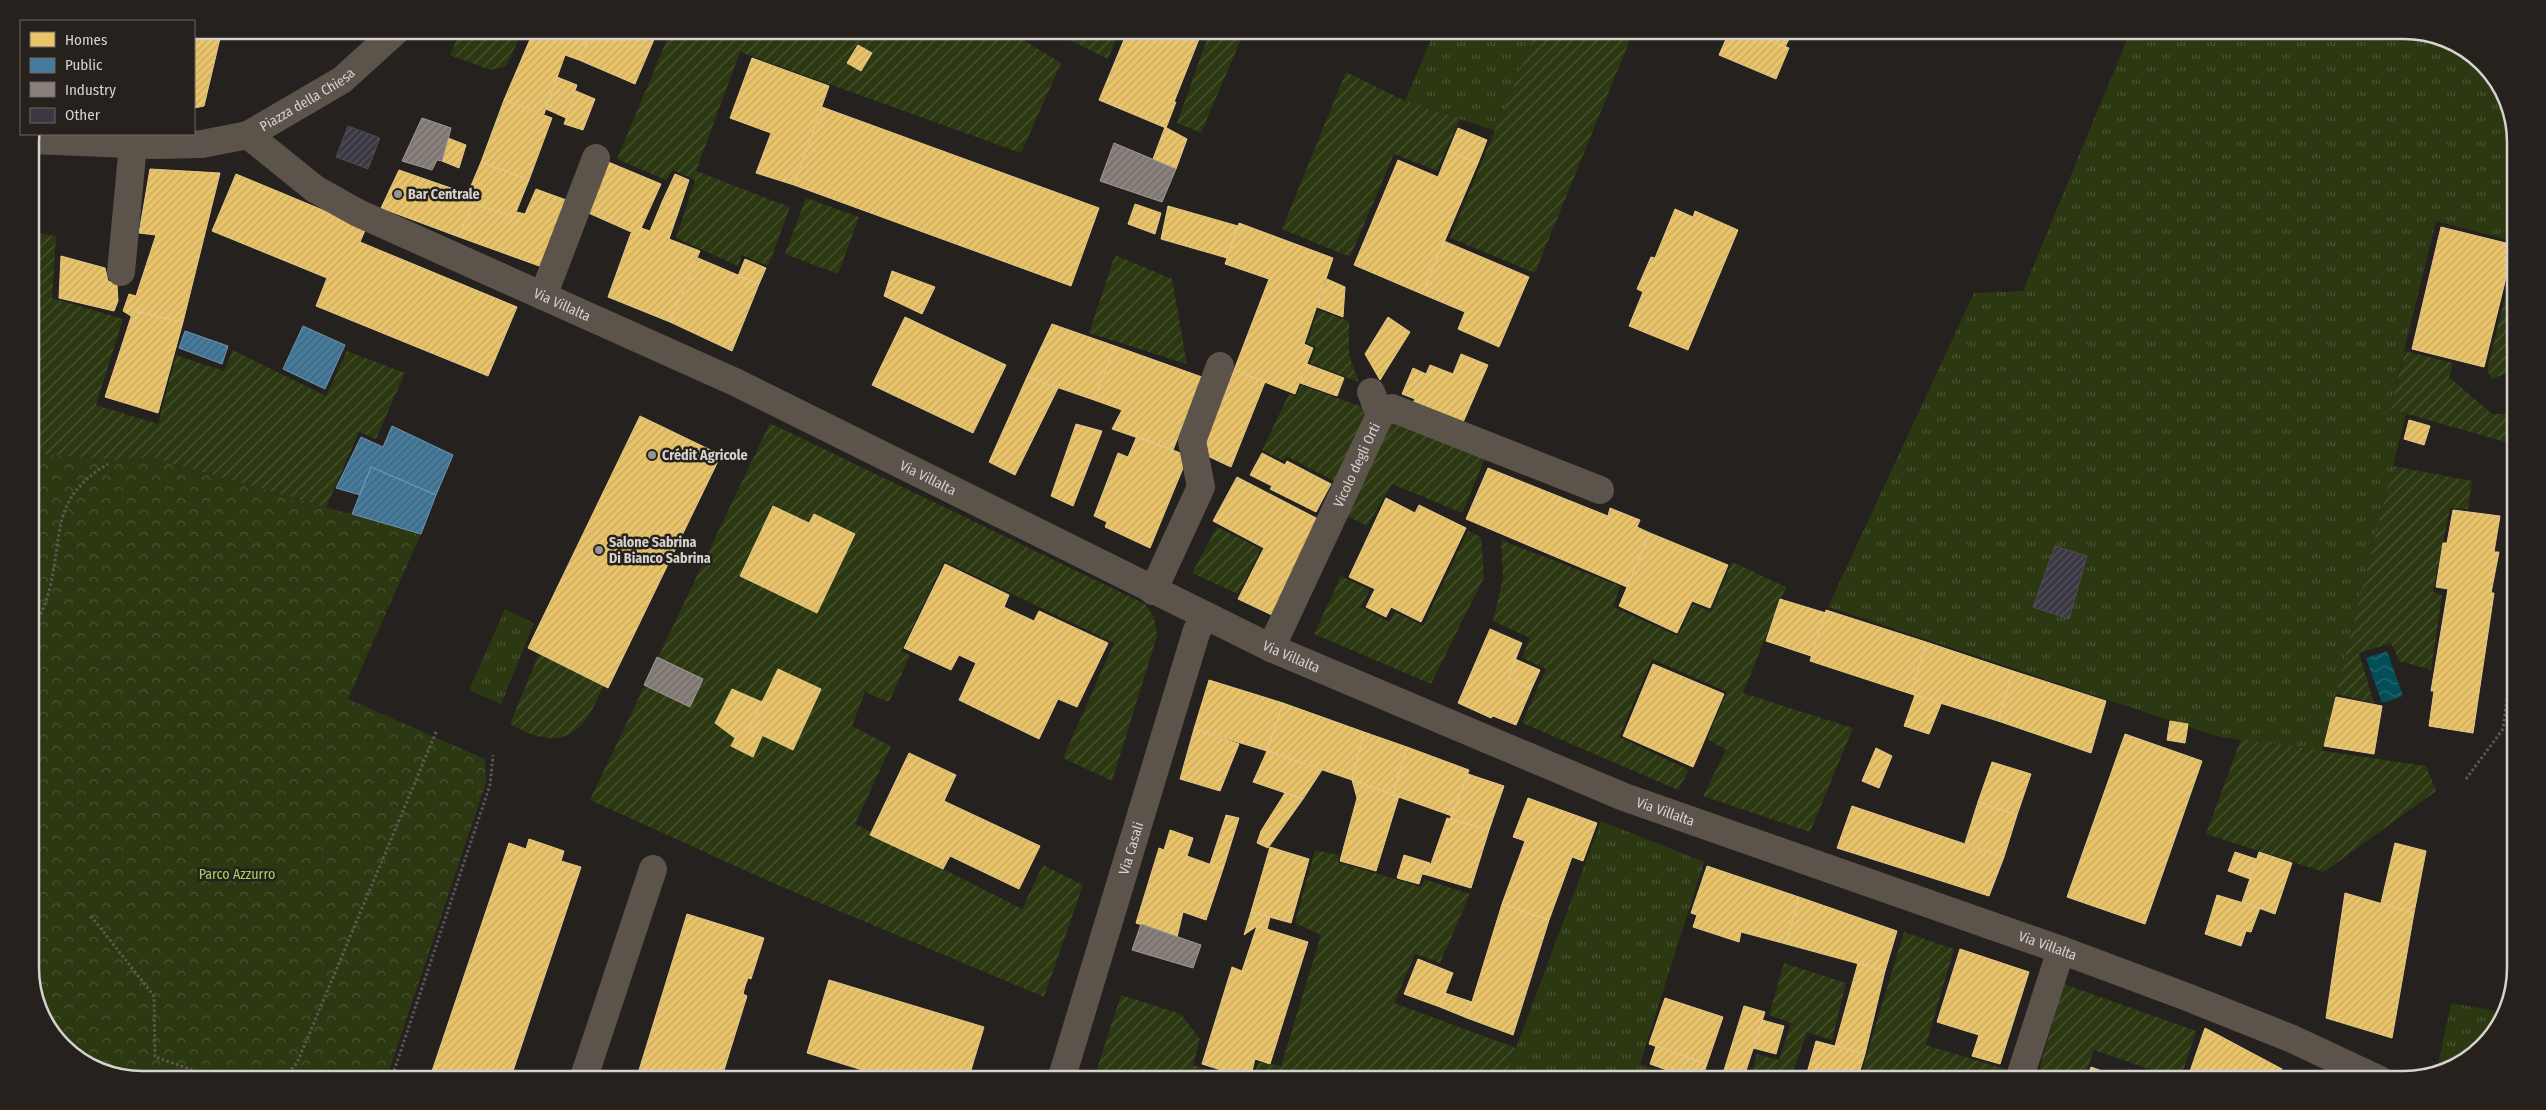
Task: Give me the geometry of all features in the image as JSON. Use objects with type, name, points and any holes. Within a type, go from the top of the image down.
[{"type":"street","name":"Piazza della Chiesa","points":[[39,140],[134,139],[202,144],[248,135],[342,80],[387,39]]},
{"type":"street","name":"Via Villalta","points":[[248,135],[315,189],[351,209],[735,382],[1271,648],[1624,796],[2061,950],[2290,1038],[2361,1071]]},
{"type":"street","points":[[121,272],[134,139]]},
{"type":"street","points":[[542,296],[596,158]]},
{"type":"street","points":[[1153,591],[1201,488],[1192,440],[1220,366]]},
{"type":"street","name":"Vicolo degli Orti","points":[[1271,648],[1376,404],[1392,408],[1600,490]]},
{"type":"street","name":"Via Casali","points":[[1064,1071],[1196,633],[1204,616]]},
{"type":"street","points":[[586,1071],[653,869]]},
{"type":"street","points":[[2022,1071],[2061,950]]},
{"type":"path","points":[[39,616],[49,592],[63,511],[75,490],[89,475],[108,464]]},
{"type":"path","points":[[2466,779],[2503,729],[2507,699]]},
{"type":"path","points":[[289,1071],[297,1063],[437,730]]},
{"type":"path","points":[[394,1071],[490,785],[493,755]]},
{"type":"path","points":[[91,916],[154,996],[155,1057],[195,1071]]},
{"type":"green space","points":[[457,39],[519,39],[506,66],[491,70],[450,55]]},
{"type":"green space","points":[[667,39],[1022,39],[1061,63],[1021,153],[740,52],[696,171],[790,207],[768,266],[742,255],[738,266],[676,238],[695,180],[673,170],[666,180],[617,159]]},
{"type":"green space","points":[[1068,39],[1116,39],[1108,59]]},
{"type":"green space","points":[[1207,39],[1241,39],[1201,133],[1177,123]]},
{"type":"green space","points":[[1431,39],[1533,39],[1496,131],[1405,101]]},
{"type":"green space","points":[[1533,39],[1630,39],[1535,273],[1450,238]]},
{"type":"green space","points":[[2127,39],[2417,40],[2431,42],[2456,53],[2477,69],[2490,85],[2502,109],[2507,135],[2507,240],[2436,221],[2390,409],[2406,414],[2322,751],[2220,737],[1828,607],[1974,293],[2023,291]]},
{"type":"green space","points":[[1346,72],[1405,101],[1460,119],[1437,171],[1394,154],[1350,257],[1282,229]]},
{"type":"green space","points":[[806,198],[859,217],[838,274],[785,254]]},
{"type":"green space","points":[[39,233],[56,236],[52,298],[123,319],[96,405],[158,424],[176,355],[224,371],[233,350],[326,396],[347,351],[405,373],[376,439],[359,432],[326,507],[149,457],[113,460],[39,454]]},
{"type":"green space","points":[[1115,255],[1172,279],[1187,364],[1089,333]]},
{"type":"green space","points":[[2507,289],[2507,373],[2492,379],[2487,370]]},
{"type":"green space","points":[[1318,310],[1349,321],[1349,356],[1359,382],[1310,363],[1316,347],[1307,343]]},
{"type":"green space","points":[[2405,351],[2453,363],[2449,377],[2492,414],[2507,414],[2507,442],[2390,409]]},
{"type":"green space","points":[[1301,385],[1371,410],[1340,484],[1286,456],[1284,461],[1262,450],[1289,394],[1296,396]]},
{"type":"green space","points":[[1391,418],[1486,456],[1462,513],[1392,484],[1367,526],[1345,515]]},
{"type":"green space","points":[[770,423],[1145,604],[1154,617],[1157,636],[1112,781],[1063,758],[1114,643],[944,561],[901,651],[910,655],[889,702],[865,692],[852,726],[891,746],[855,824],[1022,909],[1043,865],[1083,885],[1044,997],[775,884],[590,800]]},
{"type":"green space","name":"Parco Azzurro","points":[[39,454],[113,460],[149,457],[421,534],[348,699],[485,759],[486,783],[389,1071],[135,1071],[109,1066],[96,1061],[74,1046],[64,1036],[49,1014],[44,1001],[39,975]]},
{"type":"green space","points":[[2393,466],[2472,481],[2468,509],[2450,508],[2433,592],[2442,595],[2431,670],[2399,661],[2391,643],[2359,653],[2374,703],[2336,694]]},
{"type":"green space","points":[[1217,527],[1261,549],[1238,594],[1192,573]]},
{"type":"green space","points":[[1468,531],[1481,537],[1484,577],[1431,684],[1314,634],[1341,576],[1370,590],[1361,607],[1389,622],[1395,612],[1423,626]]},
{"type":"green space","points":[[1501,540],[1620,586],[1613,607],[1678,636],[1693,604],[1711,612],[1732,562],[1786,587],[1743,693],[1853,728],[1810,832],[1703,796],[1726,750],[1707,739],[1727,692],[1652,659],[1619,737],[1689,770],[1678,790],[1522,723],[1546,669],[1522,658],[1530,638],[1493,621],[1503,578]]},
{"type":"green space","points":[[505,609],[534,623],[501,704],[469,690]]},
{"type":"green space","points":[[539,654],[604,685],[594,706],[582,724],[565,736],[555,738],[538,736],[529,734],[510,724]]},
{"type":"green space","points":[[2241,739],[2426,766],[2436,791],[2324,872],[2206,834]]},
{"type":"green space","points":[[1601,821],[1704,862],[1640,1064],[1659,1071],[1507,1071]]},
{"type":"green space","points":[[1315,850],[1339,855],[1338,862],[1421,887],[1424,879],[1470,894],[1440,963],[1415,954],[1394,1003],[1516,1048],[1507,1071],[1256,1071],[1258,1062],[1281,1066],[1321,935],[1295,923]]},
{"type":"green space","points":[[1904,932],[1954,949],[1926,1045],[2005,1069],[2004,1071],[1862,1071]]},
{"type":"green space","points":[[1784,963],[1846,983],[1832,1040],[1807,1032],[1793,1071],[1752,1071],[1757,1054],[1779,1060],[1791,1023],[1769,1015]]},
{"type":"green space","points":[[2064,984],[2196,1031],[2183,1071],[2154,1071],[2094,1050],[2086,1071],[2039,1071]]},
{"type":"green space","points":[[1121,995],[1181,1014],[1200,1039],[1193,1065],[1213,1071],[1096,1071]]},
{"type":"green space","points":[[2451,1003],[2498,1012],[2482,1036],[2472,1046],[2456,1057],[2438,1065]]},
{"type":"water","points":[[2387,651],[2403,696],[2382,703],[2366,658]]},
{"type":"building: Homes","points":[[195,39],[220,39],[204,106],[195,108]]},
{"type":"building: Homes","points":[[530,39],[588,39],[579,60],[565,55],[544,114],[504,100]]},
{"type":"building: Homes","points":[[588,39],[654,39],[635,84],[579,60]]},
{"type":"building: Homes","points":[[1124,39],[1199,39],[1174,102],[1176,102],[1166,128],[1099,100]]},
{"type":"building: Homes","points":[[1726,39],[1767,39],[1789,48],[1776,79],[1719,55]]},
{"type":"building: Homes","points":[[1768,39],[1789,39],[1785,47]]},
{"type":"building: Homes","points":[[858,45],[872,53],[861,71],[847,63]]},
{"type":"building: Homes","points":[[752,58],[829,86],[794,185],[756,173],[771,133],[730,118]]},
{"type":"building: Homes","points":[[557,77],[577,85],[566,118],[546,109]]},
{"type":"building: Homes","points":[[576,91],[595,99],[583,130],[564,124]]},
{"type":"building: Homes","points":[[504,100],[552,118],[529,180],[481,162]]},
{"type":"building: Homes","points":[[822,107],[1099,208],[1071,286],[794,185]]},
{"type":"building: Homes","points":[[1165,127],[1187,139],[1176,169],[1153,159]]},
{"type":"building: Homes","points":[[1458,128],[1487,140],[1478,163],[1448,152]]},
{"type":"building: Homes","points":[[448,138],[466,145],[459,168],[442,161]]},
{"type":"building: Homes","points":[[1448,152],[1478,163],[1422,294],[1354,265],[1398,160],[1438,177]]},
{"type":"building: Homes","points":[[606,161],[661,184],[638,235],[584,211]]},
{"type":"building: Homes","points":[[481,162],[529,180],[514,217],[465,200]]},
{"type":"building: Homes","points":[[150,169],[220,173],[183,322],[133,311],[131,316],[123,311],[129,294],[136,296],[156,235],[139,233]]},
{"type":"building: Homes","points":[[399,170],[468,194],[465,200],[473,203],[459,237],[381,208]]},
{"type":"building: Homes","points":[[236,174],[366,228],[360,242],[517,307],[488,376],[316,306],[327,278],[212,231]]},
{"type":"building: Homes","points":[[675,174],[689,180],[679,210],[662,202]]},
{"type":"building: Homes","points":[[536,189],[569,201],[542,267],[459,237],[473,203],[514,217],[517,212],[525,214]]},
{"type":"building: Homes","points":[[662,202],[679,210],[669,239],[700,251],[670,322],[608,297],[631,233],[638,235],[641,228],[650,231]]},
{"type":"building: Homes","points":[[1135,204],[1161,213],[1155,234],[1128,224]]},
{"type":"building: Homes","points":[[1168,206],[1238,226],[1227,258],[1161,239]]},
{"type":"building: Homes","points":[[1675,209],[1693,217],[1695,211],[1738,230],[1688,350],[1629,326],[1643,292],[1637,289],[1651,257],[1655,258]]},
{"type":"building: Homes","points":[[1239,223],[1333,258],[1304,344],[1313,348],[1295,394],[1234,370],[1269,279],[1225,264]]},
{"type":"building: Homes","points":[[2441,227],[2507,243],[2507,273],[2484,367],[2412,349]]},
{"type":"building: Homes","points":[[1444,241],[1529,277],[1499,347],[1458,329],[1465,312],[1422,294]]},
{"type":"building: Homes","points":[[61,256],[105,268],[108,281],[117,284],[118,301],[114,311],[59,298]]},
{"type":"building: Homes","points":[[698,258],[759,284],[732,351],[670,322]]},
{"type":"building: Homes","points":[[745,259],[766,268],[759,284],[738,276]]},
{"type":"building: Homes","points":[[892,271],[935,287],[922,314],[884,296]]},
{"type":"building: Homes","points":[[1327,279],[1345,287],[1343,317],[1317,307]]},
{"type":"building: Homes","points":[[133,311],[183,322],[158,413],[105,397]]},
{"type":"building: Homes","points":[[905,317],[1006,365],[973,433],[872,385]]},
{"type":"building: Homes","points":[[1388,317],[1410,332],[1380,380],[1365,354]]},
{"type":"building: Homes","points":[[1052,324],[1115,346],[1094,400],[1027,377]]},
{"type":"building: Homes","points":[[1115,346],[1202,377],[1173,450],[1112,429],[1122,410],[1094,400]]},
{"type":"building: Homes","points":[[1461,354],[1488,365],[1461,427],[1412,405],[1415,399],[1402,394],[1413,368],[1426,374],[1430,365],[1453,374]]},
{"type":"building: Homes","points":[[1307,364],[1344,378],[1337,396],[1300,383]]},
{"type":"building: Homes","points":[[1234,370],[1265,382],[1231,467],[1201,453]]},
{"type":"building: Homes","points":[[1027,377],[1058,388],[1015,475],[989,462]]},
{"type":"building: Homes","points":[[640,416],[721,455],[608,688],[528,648]]},
{"type":"building: Homes","points":[[2409,420],[2430,426],[2424,445],[2404,439]]},
{"type":"building: Homes","points":[[1076,424],[1102,431],[1073,506],[1051,496]]},
{"type":"building: Homes","points":[[1137,436],[1188,456],[1150,548],[1105,527],[1107,522],[1094,516],[1118,453],[1128,457]]},
{"type":"building: Homes","points":[[1262,453],[1285,465],[1287,461],[1331,484],[1316,512],[1270,489],[1272,486],[1250,475]]},
{"type":"building: Homes","points":[[1488,468],[1608,516],[1610,508],[1640,520],[1637,527],[1650,533],[1627,587],[1466,519]]},
{"type":"building: Homes","points":[[1237,477],[1320,520],[1274,616],[1238,599],[1264,548],[1213,521]]},
{"type":"building: Homes","points":[[1386,498],[1415,513],[1419,505],[1466,528],[1421,622],[1391,607],[1386,617],[1366,607],[1375,589],[1349,577]]},
{"type":"building: Homes","points":[[773,506],[809,523],[814,514],[855,534],[817,613],[740,576]]},
{"type":"building: Homes","points":[[2453,510],[2500,516],[2494,552],[2499,552],[2491,593],[2494,593],[2473,733],[2429,726],[2434,691],[2431,691],[2448,589],[2436,587],[2443,543],[2447,543]]},
{"type":"building: Homes","points":[[1650,533],[1728,565],[1710,608],[1692,601],[1677,633],[1619,606]]},
{"type":"building: Homes","points":[[945,564],[1009,595],[1004,607],[1034,621],[1039,611],[1108,643],[1077,707],[1058,699],[1039,739],[959,700],[976,663],[959,655],[951,670],[904,648]]},
{"type":"building: Homes","points":[[1780,599],[1826,613],[1811,656],[1766,641]]},
{"type":"building: Homes","points":[[1826,610],[1926,642],[1911,694],[1810,661]]},
{"type":"building: Homes","points":[[1490,629],[1522,643],[1508,678],[1531,690],[1516,725],[1493,716],[1491,718],[1458,703]]},
{"type":"building: Homes","points":[[1926,642],[2013,671],[1998,721],[1911,694]]},
{"type":"building: Homes","points":[[1515,659],[1540,670],[1531,690],[1508,678]]},
{"type":"building: Homes","points":[[1653,664],[1724,694],[1693,767],[1623,736]]},
{"type":"building: Homes","points":[[778,669],[821,689],[793,750],[749,729]]},
{"type":"building: Homes","points":[[2013,671],[2106,701],[2091,753],[1998,721]]},
{"type":"building: Homes","points":[[1209,680],[1283,703],[1267,751],[1194,729]]},
{"type":"building: Homes","points":[[732,689],[762,702],[749,729],[762,736],[753,757],[731,746],[735,738],[715,723]]},
{"type":"building: Homes","points":[[1915,695],[1941,704],[1929,734],[1904,726]]},
{"type":"building: Homes","points":[[2336,697],[2382,706],[2374,754],[2324,746]]},
{"type":"building: Homes","points":[[1283,703],[1364,732],[1352,780],[1267,751]]},
{"type":"building: Homes","points":[[2170,721],[2188,724],[2185,743],[2167,740]]},
{"type":"building: Homes","points":[[1194,729],[1239,744],[1220,791],[1180,779]]},
{"type":"building: Homes","points":[[1364,732],[1407,747],[1393,795],[1352,780]]},
{"type":"building: Homes","points":[[2125,734],[2202,761],[2145,924],[2067,897]]},
{"type":"building: Homes","points":[[1407,747],[1469,770],[1452,816],[1393,795]]},
{"type":"building: Homes","points":[[1876,748],[1892,756],[1879,788],[1862,781]]},
{"type":"building: Homes","points":[[1267,751],[1322,770],[1303,799],[1253,782]]},
{"type":"building: Homes","points":[[909,753],[956,775],[944,801],[1040,846],[1019,889],[950,856],[943,869],[870,835]]},
{"type":"building: Homes","points":[[1992,762],[2031,774],[2017,815],[1978,802]]},
{"type":"building: Homes","points":[[1468,774],[1504,786],[1489,830],[1450,819]]},
{"type":"building: Homes","points":[[1352,780],[1399,796],[1376,871],[1340,861],[1357,798]]},
{"type":"building: Homes","points":[[1285,793],[1303,799],[1268,848],[1257,843],[1261,831]]},
{"type":"building: Homes","points":[[1528,798],[1597,823],[1583,861],[1572,857],[1549,920],[1502,904],[1525,841],[1513,837]]},
{"type":"building: Homes","points":[[1978,802],[2017,815],[2004,857],[1965,843]]},
{"type":"building: Homes","points":[[1852,806],[2004,857],[1989,896],[1837,848]]},
{"type":"building: Homes","points":[[1226,815],[1239,818],[1223,869],[1210,864]]},
{"type":"building: Homes","points":[[1447,818],[1489,830],[1471,888],[1427,875]]},
{"type":"building: Homes","points":[[1170,830],[1193,838],[1187,856],[1223,869],[1206,920],[1183,912],[1177,937],[1136,923],[1159,848],[1164,850]]},
{"type":"building: Homes","points":[[529,839],[564,851],[561,861],[581,867],[513,1071],[432,1071],[509,843],[526,849]]},
{"type":"building: Homes","points":[[2395,843],[2426,851],[2414,913],[2381,903]]},
{"type":"building: Homes","points":[[1270,847],[1309,859],[1291,923],[1251,912]]},
{"type":"building: Homes","points":[[2235,852],[2256,859],[2250,879],[2228,871]]},
{"type":"building: Homes","points":[[2259,852],[2292,863],[2275,914],[2242,902]]},
{"type":"building: Homes","points":[[1404,855],[1430,863],[1427,875],[1422,874],[1419,884],[1397,878]]},
{"type":"building: Homes","points":[[1707,866],[1799,897],[1786,944],[1741,932],[1739,942],[1693,927],[1697,915],[1691,913]]},
{"type":"building: Homes","points":[[2345,893],[2414,913],[2392,1038],[2326,1018]]},
{"type":"building: Homes","points":[[2217,895],[2260,908],[2251,932],[2246,931],[2241,946],[2205,934]]},
{"type":"building: Homes","points":[[1799,897],[1897,931],[1885,971],[1786,944]]},
{"type":"building: Homes","points":[[1502,904],[1549,920],[1513,1035],[1467,1018]]},
{"type":"building: Homes","points":[[1251,912],[1270,917],[1267,929],[1257,926],[1244,935]]},
{"type":"building: Homes","points":[[687,914],[764,938],[751,979],[748,978],[745,986],[743,994],[747,996],[724,1071],[639,1071]]},
{"type":"building: Homes","points":[[1257,926],[1308,942],[1270,1064],[1255,1059],[1252,1071],[1224,1071],[1202,1064],[1232,967],[1242,971]]},
{"type":"building: Homes","points":[[1960,949],[2029,972],[2000,1064],[1972,1056],[1979,1035],[1937,1022]]},
{"type":"building: Homes","points":[[1418,959],[1453,973],[1440,1007],[1404,994]]},
{"type":"building: Homes","points":[[1858,963],[1885,971],[1865,1054],[1835,1046]]},
{"type":"building: Homes","points":[[829,980],[984,1027],[971,1071],[866,1071],[807,1053]]},
{"type":"building: Homes","points":[[1445,993],[1472,1002],[1467,1018],[1440,1007]]},
{"type":"building: Homes","points":[[1665,998],[1723,1017],[1707,1064],[1649,1044]]},
{"type":"building: Homes","points":[[1744,1006],[1765,1012],[1746,1071],[1724,1071]]},
{"type":"building: Homes","points":[[1762,1020],[1784,1026],[1776,1054],[1753,1048]]},
{"type":"building: Homes","points":[[2205,1028],[2282,1069],[2281,1071],[2190,1071]]},
{"type":"building: Homes","points":[[1816,1041],[1865,1054],[1860,1071],[1808,1071]]},
{"type":"building: Homes","points":[[1656,1046],[1707,1064],[1704,1071],[1670,1071],[1650,1064]]},
{"type":"building: Homes","points":[[2091,1067],[2102,1071],[2089,1071]]},
{"type":"building: Public","points":[[303,326],[345,345],[325,389],[283,369]]},
{"type":"building: Public","points":[[185,331],[228,346],[222,364],[179,348]]},
{"type":"building: Public","points":[[392,426],[453,455],[436,495],[371,467],[360,495],[336,488],[361,437],[383,447]]},
{"type":"building: Public","points":[[371,467],[436,495],[421,534],[352,514]]},
{"type":"building: Industry","points":[[422,118],[451,128],[442,161],[437,160],[432,170],[402,161]]},
{"type":"building: Industry","points":[[1114,143],[1176,169],[1162,202],[1100,181]]},
{"type":"building: Industry","points":[[657,657],[703,679],[690,707],[644,685]]},
{"type":"building: Industry","points":[[1141,924],[1201,945],[1193,968],[1132,950]]},
{"type":"building: Other","points":[[348,126],[380,138],[368,169],[336,157]]},
{"type":"building: Other","points":[[2055,546],[2087,556],[2069,619],[2033,607]]},
{"type":"place","name":"Bar Centrale","points":[[398,194]]},
{"type":"place","name":"Crédit Agricole","points":[[652,455]]},
{"type":"place","name":"Salone Sabrina Di Bianco Sabrina","points":[[599,550]]}]
